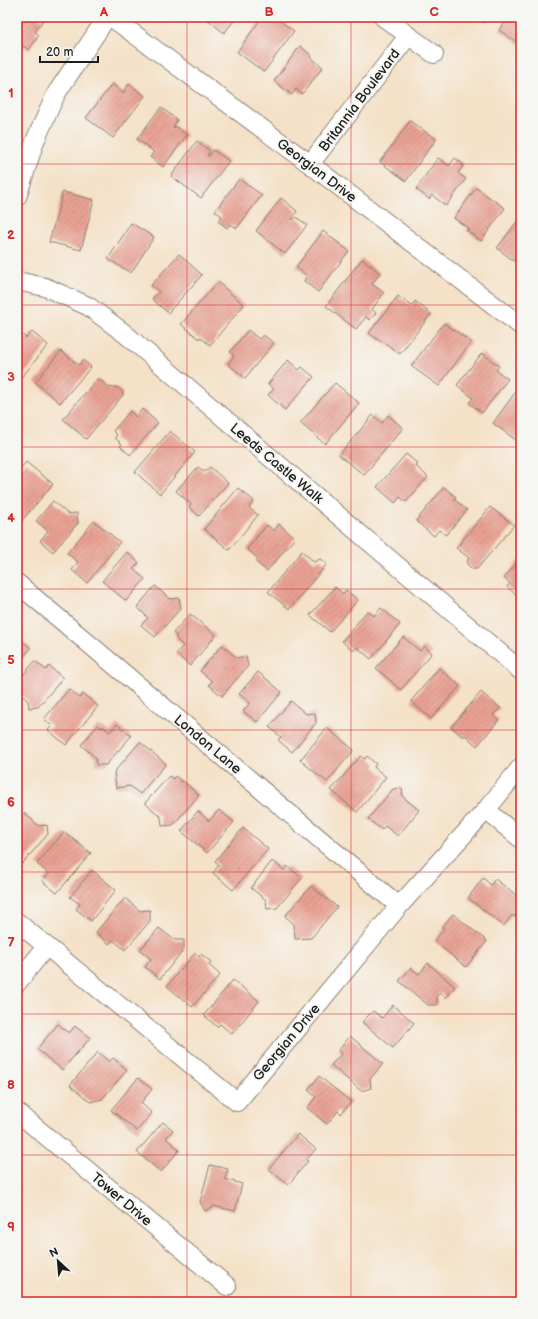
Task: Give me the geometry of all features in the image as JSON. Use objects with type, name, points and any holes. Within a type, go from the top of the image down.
[{"type":"street","points":[[17,197],[35,141],[56,94],[107,17]]},
{"type":"street","name":"Georgian Drive","points":[[111,17],[310,164],[521,326]]},
{"type":"street","points":[[383,17],[434,54]]},
{"type":"street","name":"Britannia Boulevard","points":[[310,164],[408,36]]},
{"type":"street","name":"Leeds Castle Walk","points":[[17,281],[45,287],[88,306],[124,333],[521,671]]},
{"type":"street","name":"London Lane","points":[[17,583],[399,906]]},
{"type":"street","name":"Georgian Drive","points":[[17,922],[237,1102],[399,906],[486,810],[521,767]]},
{"type":"street","points":[[486,810],[521,839]]},
{"type":"street","points":[[17,983],[46,947]]},
{"type":"street","name":"Tower Drive","points":[[17,1112],[227,1286]]},
{"type":"building","points":[[17,17],[38,17],[43,20],[35,32],[39,35],[29,50],[17,42]]},
{"type":"building","points":[[209,17],[237,17],[224,33],[207,19]]},
{"type":"building","points":[[262,17],[275,17],[294,31],[264,72],[237,52]]},
{"type":"building","points":[[479,17],[490,17],[486,22]]},
{"type":"building","points":[[509,17],[521,17],[521,45],[499,30]]},
{"type":"building","points":[[300,46],[311,55],[310,57],[323,67],[302,94],[296,89],[292,95],[274,81]]},
{"type":"building","points":[[112,84],[123,93],[129,84],[145,96],[113,138],[86,118]]},
{"type":"building","points":[[161,107],[177,120],[173,127],[174,128],[175,126],[187,135],[163,167],[150,157],[154,152],[137,139]]},
{"type":"building","points":[[410,121],[436,139],[406,181],[380,162]]},
{"type":"building","points":[[197,141],[210,151],[207,155],[209,156],[213,150],[229,161],[201,198],[171,176]]},
{"type":"building","points":[[438,158],[449,166],[455,158],[464,165],[458,173],[466,179],[446,206],[432,195],[429,199],[416,189]]},
{"type":"building","points":[[239,179],[262,195],[237,228],[230,224],[227,228],[218,221],[222,216],[215,211]]},
{"type":"building","points":[[476,188],[505,208],[481,241],[466,230],[469,229],[454,218]]},
{"type":"building","points":[[63,192],[94,200],[81,250],[49,242]]},
{"type":"building","points":[[281,198],[297,211],[292,219],[293,220],[296,217],[307,225],[285,254],[256,231]]},
{"type":"building","points":[[519,219],[521,221],[521,262],[519,265],[497,248]]},
{"type":"building","points":[[131,223],[154,237],[131,273],[108,259]]},
{"type":"building","points":[[323,231],[349,251],[318,292],[304,281],[307,276],[296,267]]},
{"type":"building","points":[[179,254],[202,275],[168,313],[152,299],[159,292],[151,285]]},
{"type":"building","points":[[362,259],[380,273],[372,284],[384,293],[372,309],[376,313],[370,320],[366,317],[356,329],[326,306]]},
{"type":"building","points":[[218,282],[244,305],[210,345],[200,337],[199,339],[181,324]]},
{"type":"building","points":[[398,296],[412,306],[415,301],[431,314],[400,354],[369,333]]},
{"type":"building","points":[[444,323],[471,342],[439,386],[411,366]]},
{"type":"building","points":[[248,330],[259,339],[263,335],[274,343],[245,378],[228,364],[234,356],[230,352]]},
{"type":"building","points":[[32,332],[48,345],[21,378],[17,375],[17,336],[20,333],[26,338]]},
{"type":"building","points":[[61,351],[79,365],[83,360],[91,367],[60,403],[35,382]]},
{"type":"building","points":[[482,353],[499,366],[496,370],[508,379],[482,413],[469,403],[473,398],[457,385]]},
{"type":"building","points":[[288,360],[299,370],[302,367],[314,377],[285,410],[268,395],[274,389],[268,384]]},
{"type":"building","points":[[98,378],[110,388],[116,387],[122,391],[123,395],[86,439],[63,419]]},
{"type":"building","points":[[335,383],[359,403],[325,444],[300,423]]},
{"type":"building","points":[[517,390],[521,393],[521,444],[493,423]]},
{"type":"building","points":[[142,409],[158,423],[130,455],[120,446],[122,444],[115,438],[117,435],[113,431],[130,411],[136,417]]},
{"type":"building","points":[[373,415],[382,423],[388,415],[403,428],[364,475],[339,455]]},
{"type":"building","points":[[170,431],[195,452],[160,494],[135,472]]},
{"type":"building","points":[[406,454],[418,464],[416,466],[428,477],[406,502],[400,497],[395,503],[377,487]]},
{"type":"building","points":[[26,462],[53,484],[19,524],[17,522],[17,473]]},
{"type":"building","points":[[198,467],[204,472],[210,467],[228,483],[199,516],[189,507],[191,504],[176,491]]},
{"type":"building","points":[[444,487],[456,497],[454,499],[467,510],[446,535],[439,530],[434,536],[416,521]]},
{"type":"building","points":[[238,488],[254,501],[249,508],[258,515],[229,550],[204,529]]},
{"type":"building","points":[[53,501],[68,514],[77,513],[78,523],[53,552],[40,541],[48,531],[36,521]]},
{"type":"building","points":[[490,507],[514,525],[477,569],[472,569],[467,564],[469,558],[456,548]]},
{"type":"building","points":[[94,521],[120,542],[87,583],[72,570],[78,562],[67,553]]},
{"type":"building","points":[[279,524],[295,538],[267,571],[256,562],[258,559],[247,549],[267,525],[274,531]]},
{"type":"building","points":[[302,551],[314,562],[320,559],[327,564],[289,609],[268,592]]},
{"type":"building","points":[[127,552],[139,563],[133,569],[145,579],[126,601],[102,581]]},
{"type":"building","points":[[521,558],[521,599],[507,587],[510,583],[504,578]]},
{"type":"building","points":[[155,586],[170,599],[179,598],[181,608],[155,637],[141,625],[148,618],[137,607]]},
{"type":"building","points":[[335,587],[343,594],[346,590],[358,600],[330,632],[310,615]]},
{"type":"building","points":[[381,608],[400,624],[371,659],[357,647],[353,651],[342,641],[367,611],[374,616]]},
{"type":"building","points":[[190,614],[216,635],[190,666],[176,654],[183,646],[175,638],[177,636],[173,633]]},
{"type":"building","points":[[17,637],[31,648],[17,665]]},
{"type":"building","points":[[403,637],[420,651],[424,646],[432,653],[401,690],[376,668]]},
{"type":"building","points":[[222,645],[237,658],[246,656],[248,666],[222,696],[209,685],[212,681],[200,671]]},
{"type":"building","points":[[35,661],[46,670],[49,666],[63,678],[38,707],[29,708],[28,701],[17,691],[17,682]]},
{"type":"building","points":[[439,668],[460,686],[431,719],[411,701]]},
{"type":"building","points":[[258,672],[282,692],[257,722],[243,711],[250,703],[239,694]]},
{"type":"building","points":[[69,689],[80,698],[83,694],[98,706],[66,745],[48,730],[52,726],[44,719]]},
{"type":"building","points":[[481,692],[500,708],[493,715],[499,720],[477,746],[465,735],[463,737],[451,727]]},
{"type":"building","points":[[291,701],[306,714],[315,713],[316,723],[292,752],[278,740],[281,737],[269,727]]},
{"type":"building","points":[[117,724],[131,736],[106,765],[96,765],[96,758],[81,745],[98,725],[110,732]]},
{"type":"building","points":[[327,728],[354,750],[327,782],[300,760]]},
{"type":"building","points":[[140,742],[166,764],[140,794],[130,786],[116,788],[114,772]]},
{"type":"building","points":[[361,756],[365,759],[367,756],[376,764],[374,767],[386,777],[357,812],[331,790]]},
{"type":"building","points":[[169,776],[173,779],[175,776],[182,782],[183,781],[199,795],[173,825],[162,826],[161,817],[145,803]]},
{"type":"building","points":[[402,788],[403,797],[419,810],[398,836],[385,826],[382,830],[368,819],[393,789]]},
{"type":"building","points":[[219,810],[234,822],[207,853],[181,831],[198,811],[209,821]]},
{"type":"building","points":[[24,813],[39,826],[47,825],[48,834],[22,864],[17,859],[17,820]]},
{"type":"building","points":[[243,828],[268,849],[233,890],[213,873],[219,865],[215,861]]},
{"type":"building","points":[[64,832],[91,853],[57,893],[42,881],[49,874],[37,864]]},
{"type":"building","points":[[272,861],[284,870],[287,866],[302,878],[277,908],[267,909],[266,900],[251,888]]},
{"type":"building","points":[[92,870],[116,890],[91,921],[76,909],[80,904],[70,897]]},
{"type":"building","points":[[483,878],[491,885],[495,879],[521,899],[521,909],[514,917],[512,915],[504,926],[468,898]]},
{"type":"building","points":[[311,886],[337,907],[311,938],[295,939],[294,924],[285,916]]},
{"type":"building","points":[[125,898],[140,911],[150,910],[150,921],[125,950],[113,940],[109,944],[96,932]]},
{"type":"building","points":[[453,914],[487,941],[466,967],[434,941],[444,929],[442,927]]},
{"type":"building","points":[[159,928],[174,940],[184,940],[184,949],[160,979],[145,967],[151,959],[140,950]]},
{"type":"building","points":[[195,953],[199,957],[201,954],[211,962],[209,965],[220,975],[192,1007],[167,986]]},
{"type":"building","points":[[428,963],[455,987],[446,998],[440,993],[437,995],[437,1005],[428,1005],[399,981],[411,968],[419,974]]},
{"type":"building","points":[[233,980],[259,1001],[232,1034],[220,1024],[217,1027],[204,1015]]},
{"type":"building","points":[[393,1005],[414,1023],[393,1048],[362,1022],[373,1011],[382,1018]]},
{"type":"building","points":[[58,1024],[69,1033],[75,1026],[90,1038],[62,1070],[37,1049]]},
{"type":"building","points":[[350,1036],[383,1064],[370,1079],[371,1088],[361,1091],[331,1065],[342,1053],[338,1051]]},
{"type":"building","points":[[98,1052],[109,1062],[113,1058],[127,1070],[102,1099],[90,1102],[70,1085]]},
{"type":"building","points":[[319,1076],[351,1102],[341,1114],[338,1111],[327,1124],[307,1108],[316,1097],[308,1090]]},
{"type":"building","points":[[138,1078],[152,1089],[141,1103],[152,1113],[137,1131],[111,1110]]},
{"type":"building","points":[[163,1122],[173,1130],[166,1138],[179,1150],[161,1172],[137,1152]]},
{"type":"building","points":[[298,1134],[316,1149],[288,1185],[269,1169]]},
{"type":"building","points":[[210,1165],[228,1169],[225,1179],[242,1184],[235,1211],[214,1206],[205,1211],[200,1202]]}]
